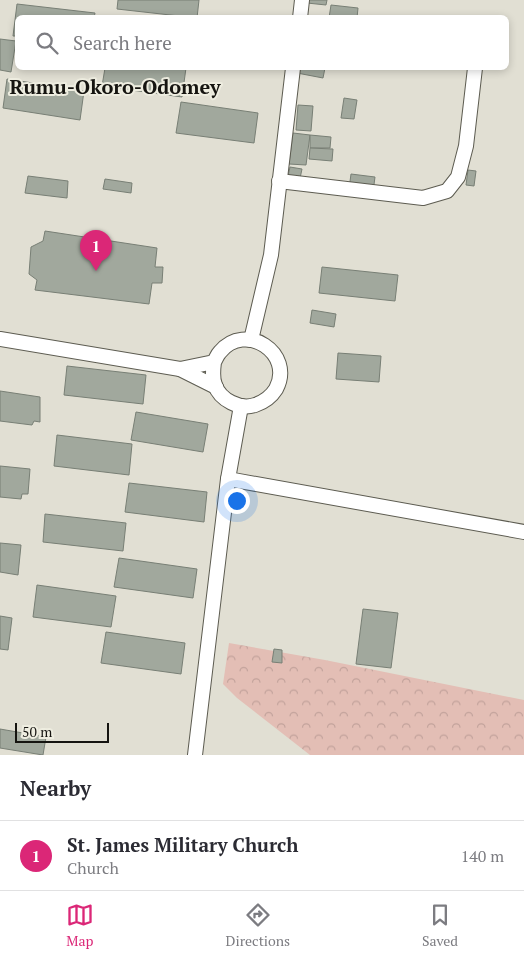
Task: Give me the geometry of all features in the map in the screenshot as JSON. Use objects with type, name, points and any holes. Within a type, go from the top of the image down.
[{"type":"street","points":[[300,15],[302,0]]},
{"type":"street","points":[[251,340],[271,255],[294,70]]},
{"type":"street","points":[[279,181],[423,198],[447,191],[458,177],[466,146],[475,70]]},
{"type":"street","points":[[0,339],[180,369],[216,387]]},
{"type":"street","points":[[239,340],[251,340],[262,344],[272,351],[278,361],[280,372],[278,384],[273,394],[264,402],[253,406],[241,406],[230,403],[221,395],[212,374],[214,362],[228,344],[239,340]]},
{"type":"street","points":[[180,369],[214,362]]},
{"type":"street","points":[[195,755],[228,478],[241,406]]},
{"type":"street","points":[[228,478],[524,532]]},
{"type":"green space","points":[[229,643],[325,660],[524,700],[524,755],[310,755],[237,698],[223,684]]},
{"type":"building","points":[[118,0],[199,0],[197,15],[170,15],[117,9]]},
{"type":"building","points":[[308,0],[327,0],[326,5],[307,3]]},
{"type":"building","points":[[17,4],[95,13],[95,15],[16,15]]},
{"type":"building","points":[[331,5],[358,8],[357,15],[329,15]]},
{"type":"building","points":[[15,20],[15,36],[13,36]]},
{"type":"building","points":[[0,39],[15,41],[11,72],[0,70]]},
{"type":"building","points":[[105,70],[186,70],[182,97],[102,86]]},
{"type":"building","points":[[298,70],[325,70],[323,78],[297,73]]},
{"type":"building","points":[[7,79],[84,91],[80,120],[3,108]]},
{"type":"building","points":[[344,98],[357,100],[354,119],[341,118]]},
{"type":"building","points":[[181,102],[258,113],[254,143],[176,133]]},
{"type":"building","points":[[298,105],[313,106],[311,131],[296,130]]},
{"type":"building","points":[[293,133],[310,135],[306,165],[289,164]]},
{"type":"building","points":[[310,135],[331,137],[330,148],[310,148]]},
{"type":"building","points":[[310,148],[333,149],[332,161],[309,159]]},
{"type":"building","points":[[290,167],[302,169],[299,183],[287,181]]},
{"type":"building","points":[[468,170],[476,171],[474,186],[466,185]]},
{"type":"building","points":[[351,174],[375,177],[373,192],[349,189]]},
{"type":"building","points":[[28,176],[68,181],[67,198],[25,193]]},
{"type":"building","points":[[105,179],[132,183],[131,193],[103,189]]},
{"type":"building","points":[[45,231],[157,248],[155,267],[163,267],[162,283],[152,283],[149,304],[35,290],[37,280],[29,274],[31,247],[43,241]]},
{"type":"building","points":[[322,267],[398,275],[395,301],[319,293]]},
{"type":"building","points":[[312,310],[336,314],[334,327],[310,323]]},
{"type":"building","points":[[338,353],[381,356],[379,382],[336,379]]},
{"type":"building","points":[[67,366],[146,375],[143,404],[64,395]]},
{"type":"building","points":[[0,391],[40,397],[40,422],[34,421],[32,425],[0,421]]},
{"type":"building","points":[[136,412],[208,424],[203,452],[131,440]]},
{"type":"building","points":[[57,435],[132,444],[129,475],[54,466]]},
{"type":"building","points":[[0,466],[30,469],[28,494],[22,494],[21,499],[0,497]]},
{"type":"building","points":[[129,483],[207,492],[204,522],[125,512]]},
{"type":"building","points":[[45,514],[126,523],[123,551],[43,542]]},
{"type":"building","points":[[0,543],[21,545],[18,575],[0,572]]},
{"type":"building","points":[[119,558],[197,569],[193,598],[114,587]]},
{"type":"building","points":[[37,585],[116,596],[111,627],[33,617]]},
{"type":"building","points":[[363,609],[398,613],[391,668],[356,664]]},
{"type":"building","points":[[0,616],[12,618],[8,650],[0,649]]},
{"type":"building","points":[[106,632],[185,643],[181,674],[101,663]]},
{"type":"building","points":[[274,649],[282,650],[282,663],[272,662]]},
{"type":"building","points":[[0,729],[46,737],[43,755],[0,748]]},
{"type":"place","name":"St. James Military Church","points":[[96,271]]},
{"type":"district","name":"Rumu-Okoro-Odomey","points":[[115,86]]}]
